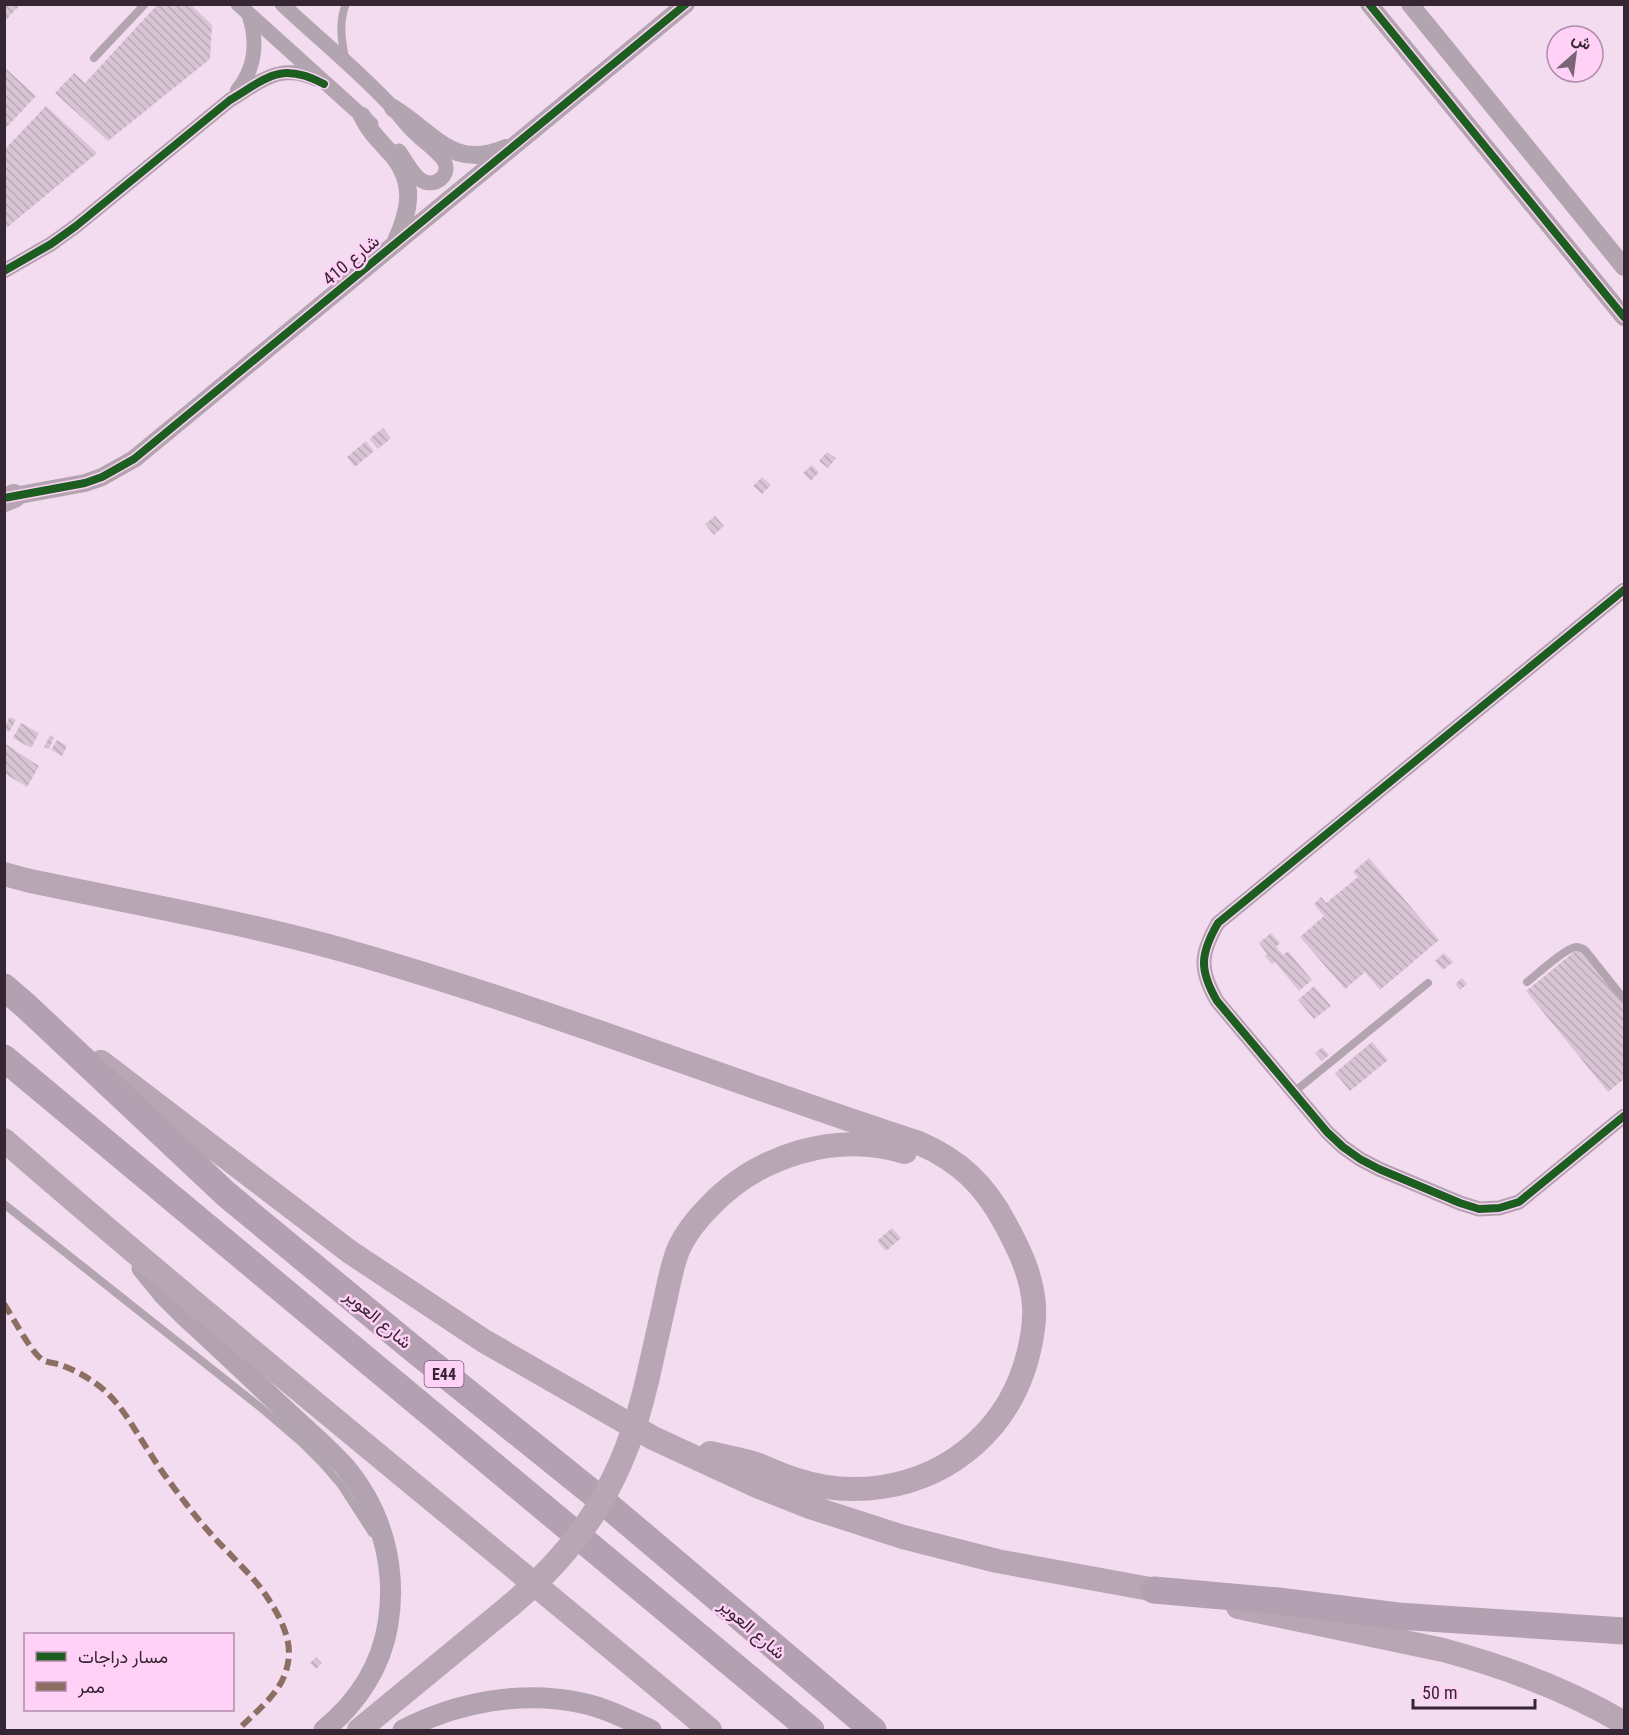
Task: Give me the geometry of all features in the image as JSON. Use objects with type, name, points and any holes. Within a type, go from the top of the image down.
[{"type":"highway","name":"شارع العوير","points":[[4,987],[226,1194],[613,1510],[873,1731]]},
{"type":"highway","name":"E44","points":[[4,1058],[811,1731]]},
{"type":"highway","points":[[1154,1590],[1278,1601],[1398,1616],[1624,1631]]},
{"type":"main road","points":[[4,874],[268,931],[361,956],[528,1007],[919,1143],[947,1157],[969,1174],[987,1194],[1022,1256],[1034,1307],[1033,1327],[1030,1347],[1018,1385],[999,1420],[986,1434],[955,1459],[929,1473],[901,1483],[862,1489],[842,1489],[822,1487],[756,1464],[653,1438]]},
{"type":"main road","points":[[26,1006],[350,1252],[484,1341],[653,1438],[757,1486],[810,1507],[903,1537],[997,1561],[1154,1590],[1473,1658],[1542,1682],[1624,1723]]},
{"type":"main road","points":[[4,1140],[250,1351],[580,1621],[710,1731]]},
{"type":"main road","points":[[359,1731],[551,1569],[574,1542],[600,1505],[634,1431],[673,1267],[680,1247],[702,1214],[715,1200],[748,1174],[788,1155],[831,1145],[898,1149],[940,1165],[960,1177],[993,1208],[1006,1226]]},
{"type":"main road","points":[[126,1245],[158,1287],[186,1317],[344,1467],[367,1499],[376,1517],[388,1555],[390,1575],[391,1594],[387,1631],[375,1667],[357,1696],[326,1729]]},
{"type":"main road","points":[[403,1731],[441,1713],[469,1705],[527,1698],[584,1703],[651,1731]]},
{"type":"street","points":[[243,10],[362,116],[397,150],[420,180],[433,183],[439,180],[446,169],[444,161],[393,108],[282,4]]},
{"type":"street","name":"شارع 410","points":[[8,498],[85,483],[102,477],[134,459],[686,4]]},
{"type":"street","points":[[1369,4],[1624,317]]},
{"type":"street","points":[[1410,4],[1624,267]]},
{"type":"street","points":[[230,100],[249,73],[253,58],[255,43],[253,27],[243,10]]},
{"type":"street","points":[[4,271],[51,244],[76,226],[230,100],[262,79],[287,73],[300,74],[324,84]]},
{"type":"street","points":[[393,108],[415,122],[443,146],[462,154],[471,156],[491,154],[519,142]]},
{"type":"street","points":[[362,116],[373,135],[400,166],[408,185],[407,216],[395,243]]},
{"type":"street","points":[[1624,590],[1218,923],[1208,941],[1203,962],[1207,983],[1217,1001],[1327,1132],[1360,1159],[1460,1203],[1479,1209],[1499,1208],[1519,1202],[1624,1116]]},
{"type":"lane","points":[[94,58],[145,4]]},
{"type":"lane","points":[[346,4],[341,22],[341,35],[346,64]]},
{"type":"lane","points":[[1527,982],[1564,952],[1578,946],[1585,950],[1624,999]]},
{"type":"lane","points":[[1294,1092],[1428,983]]},
{"type":"lane","points":[[4,1204],[260,1407],[302,1443],[322,1463],[357,1508],[372,1533],[390,1575]]},
{"type":"building","points":[[4,4],[21,4],[4,22]]},
{"type":"building","points":[[158,4],[190,4],[212,25],[210,59],[108,141],[55,93],[74,73],[85,83]]},
{"type":"building","points":[[4,67],[36,96],[4,130]]},
{"type":"building","points":[[46,106],[97,153],[4,230],[4,150]]},
{"type":"building","points":[[383,428],[391,438],[378,449],[369,439]]},
{"type":"building","points":[[366,441],[374,451],[355,467],[347,457]]},
{"type":"building","points":[[827,452],[836,458],[828,468],[819,461]]},
{"type":"building","points":[[812,465],[819,472],[811,481],[803,473]]},
{"type":"building","points":[[762,477],[771,485],[762,494],[753,486]]},
{"type":"building","points":[[715,516],[724,526],[714,535],[705,524]]},
{"type":"building","points":[[10,717],[16,720],[9,732],[4,730],[4,727]]},
{"type":"building","points":[[21,723],[39,733],[31,748],[13,738]]},
{"type":"building","points":[[50,735],[54,738],[49,749],[44,747]]},
{"type":"building","points":[[57,740],[67,746],[62,756],[51,750]]},
{"type":"building","points":[[4,743],[39,766],[27,787],[4,773]]},
{"type":"building","points":[[1369,858],[1439,940],[1380,990],[1365,972],[1345,989],[1300,937],[1324,916],[1314,904],[1321,897],[1326,903],[1358,877],[1353,872]]},
{"type":"building","points":[[1271,933],[1280,943],[1276,947],[1283,955],[1288,951],[1312,980],[1299,991],[1275,962],[1272,964],[1265,956],[1267,954],[1259,943]]},
{"type":"building","points":[[1579,948],[1624,1004],[1624,1079],[1608,1092],[1526,991]]},
{"type":"building","points":[[1444,953],[1453,962],[1443,970],[1435,961]]},
{"type":"building","points":[[1462,978],[1467,984],[1460,990],[1455,984]]},
{"type":"building","points":[[1314,986],[1331,1006],[1314,1019],[1298,1000]]},
{"type":"building","points":[[1372,1042],[1388,1060],[1350,1091],[1335,1073]]},
{"type":"building","points":[[1322,1047],[1329,1055],[1322,1061],[1315,1053]]},
{"type":"building","points":[[892,1228],[901,1238],[886,1251],[877,1241]]},
{"type":"building","points":[[316,1657],[322,1663],[316,1669],[310,1663]]},
{"type":"marked path","points":[[4,1304],[38,1356],[84,1376],[111,1397],[187,1505],[257,1583],[277,1614],[284,1629],[289,1653],[284,1677],[272,1696],[238,1730]]},
{"type":"cycle path","points":[[4,498],[85,483],[102,477],[134,459],[686,4]]},
{"type":"cycle path","points":[[1369,4],[1624,317]]},
{"type":"cycle path","points":[[4,271],[51,244],[76,226],[230,100],[264,79],[285,73],[309,77],[324,84]]},
{"type":"cycle path","points":[[1624,590],[1218,923],[1208,944],[1204,962],[1207,980],[1217,1001],[1327,1132],[1360,1159],[1460,1203],[1479,1209],[1499,1208],[1519,1202],[1624,1116]]}]
